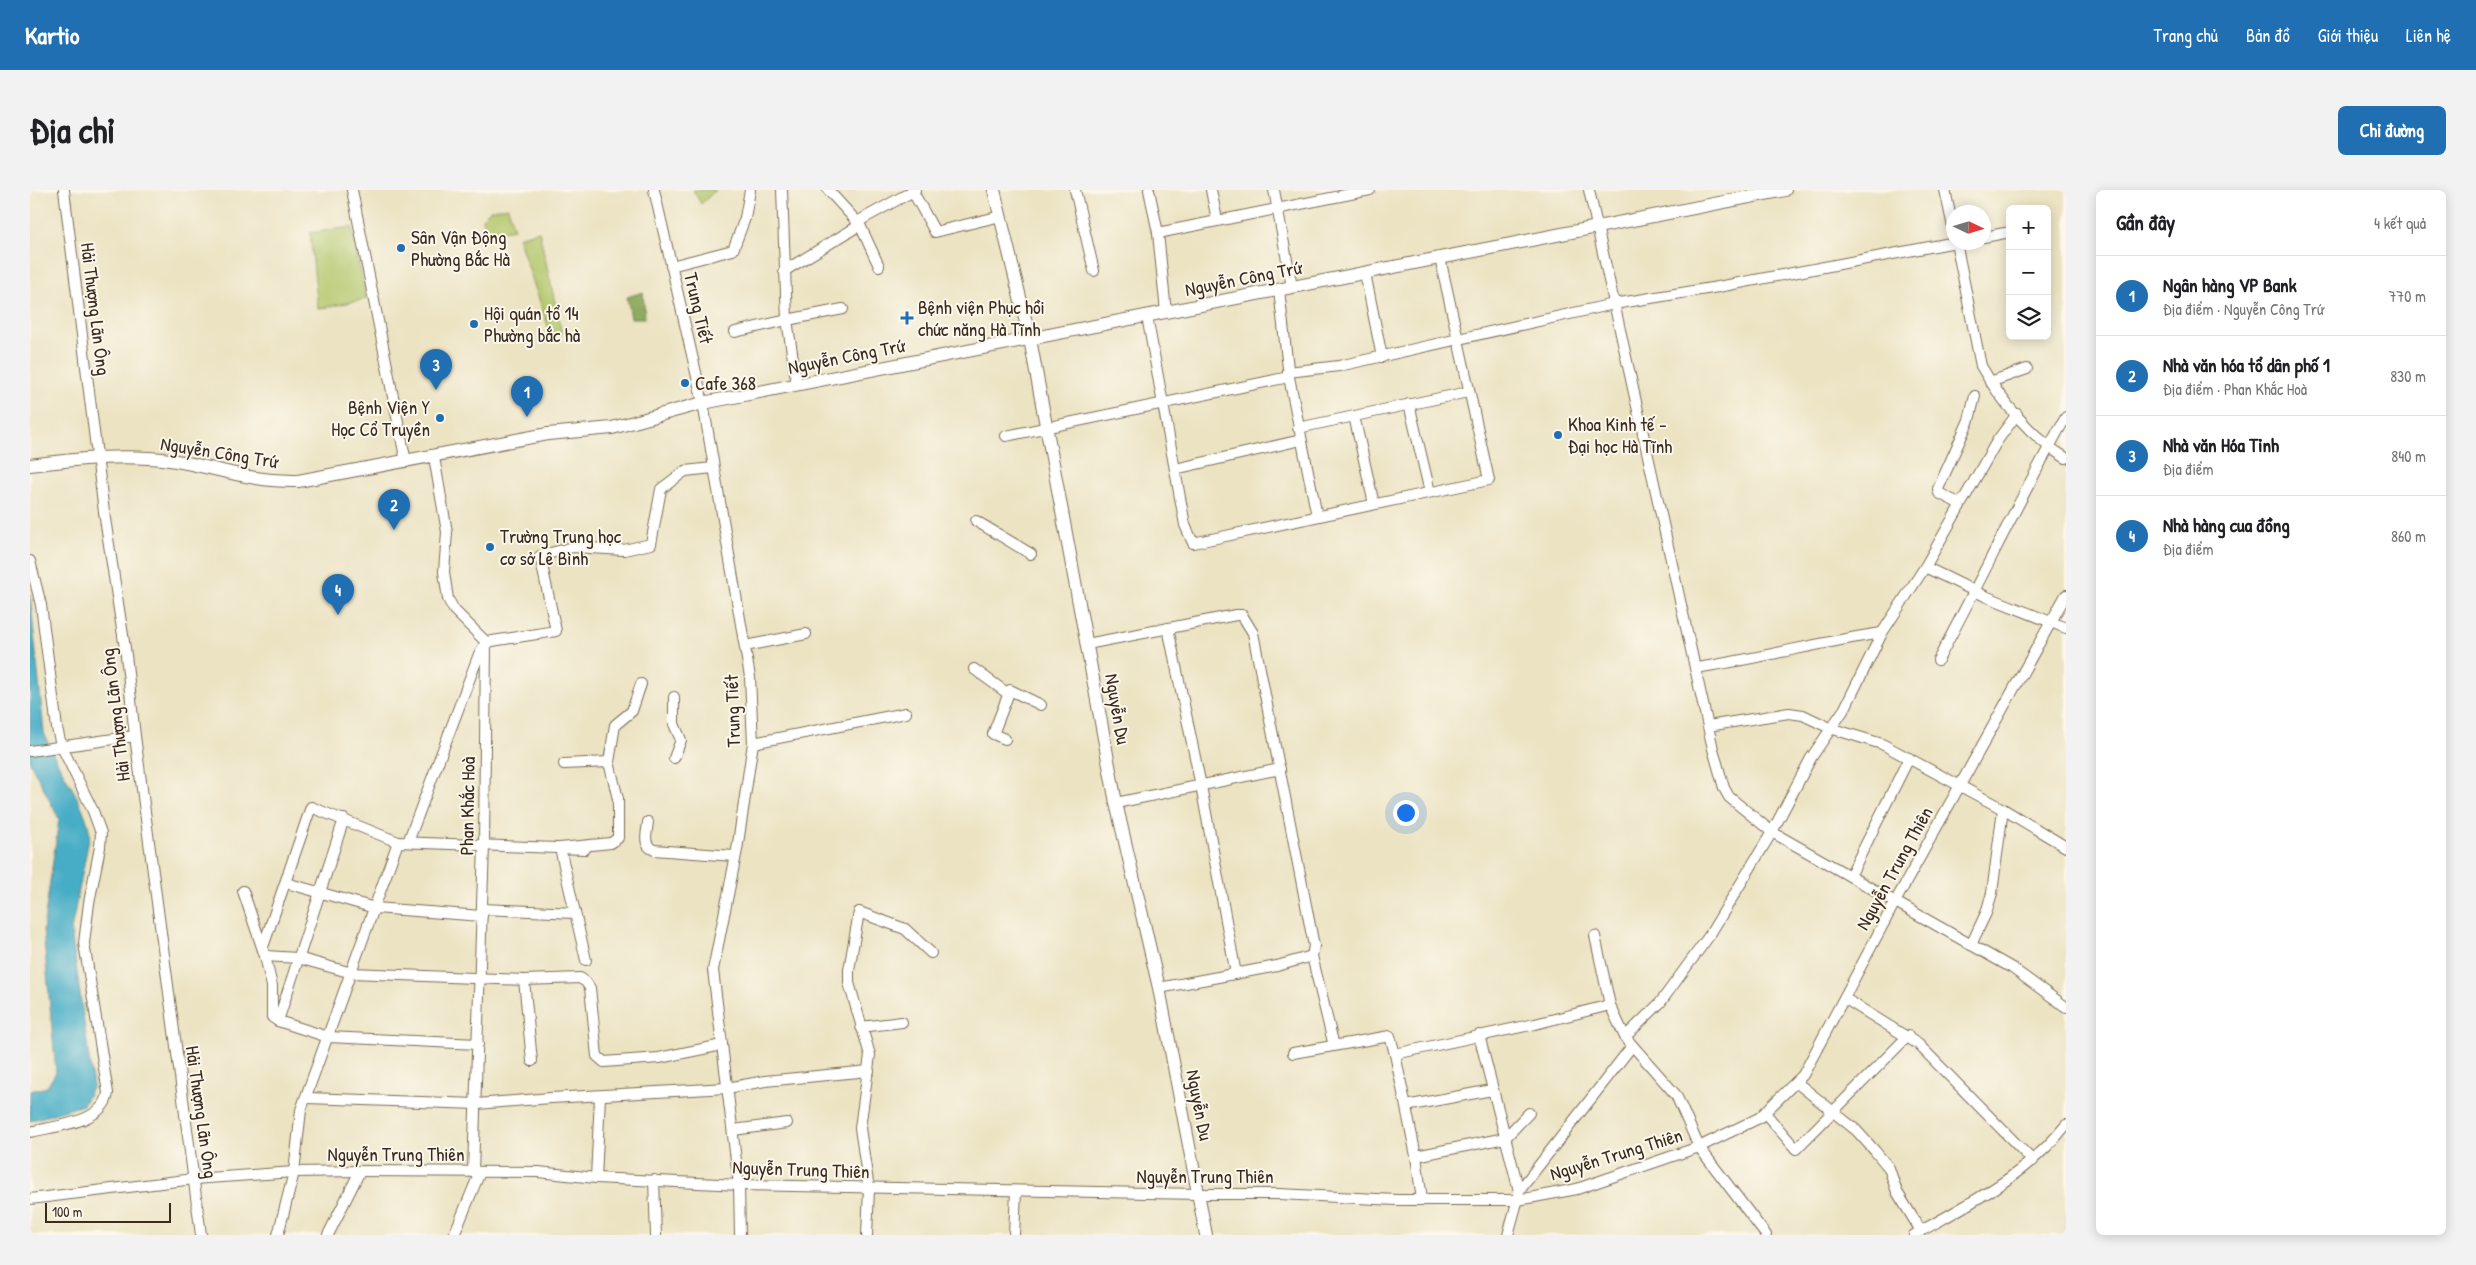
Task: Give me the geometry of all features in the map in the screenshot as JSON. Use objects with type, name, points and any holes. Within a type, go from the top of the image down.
[{"type":"main road","name":"Nguyễn Du","points":[[994,190],[1030,339],[1116,803],[1158,988],[1206,1235]]},
{"type":"main road","name":"Nguyễn Công Trứ","points":[[30,465],[97,457],[170,460],[256,479],[298,481],[434,457],[548,434],[612,428],[703,403],[1785,190]]},
{"type":"street","name":"Hải Thượng Lãn Ông","points":[[64,190],[97,457],[126,655],[201,1235]]},
{"type":"street","points":[[352,190],[406,462]]},
{"type":"street","name":"Trung Tiết","points":[[654,190],[703,403],[750,677],[753,743],[713,970],[739,1185],[740,1235]]},
{"type":"street","points":[[671,266],[733,250],[745,218],[750,190]]},
{"type":"street","points":[[782,190],[787,320],[797,384]]},
{"type":"street","points":[[828,190],[858,224],[879,266]]},
{"type":"street","points":[[784,271],[913,190],[935,232],[1001,216]]},
{"type":"street","points":[[1075,190],[1094,271]]},
{"type":"street","points":[[1149,190],[1158,232],[1166,312]]},
{"type":"street","points":[[1211,190],[1217,220]]},
{"type":"street","points":[[1274,190],[1286,288],[1288,374],[1318,516]]},
{"type":"street","points":[[1158,232],[1370,190]]},
{"type":"street","points":[[1589,190],[1708,726],[1724,788],[1729,797],[1772,832],[2012,968],[2065,1005]]},
{"type":"street","points":[[1945,190],[1948,205]]},
{"type":"street","points":[[1991,236],[2006,233]]},
{"type":"street","points":[[1006,436],[1288,374],[1339,366],[1614,304],[1718,287],[1946,245]]},
{"type":"street","points":[[1957,250],[1981,366],[1990,382],[2017,414],[2048,447],[2066,458]]},
{"type":"street","points":[[1147,316],[1186,525],[1193,543],[1489,480],[1468,392],[1440,258]]},
{"type":"street","points":[[1365,273],[1382,356]]},
{"type":"street","points":[[735,332],[843,309]]},
{"type":"street","points":[[1990,382],[2026,370]]},
{"type":"street","points":[[1298,428],[1468,392]]},
{"type":"street","points":[[1960,504],[1939,494],[1938,489],[1969,420],[1975,396]]},
{"type":"street","points":[[1409,404],[1430,492]]},
{"type":"street","points":[[1625,1037],[1660,1003],[1709,936],[1772,832],[1811,758],[1845,708],[1882,633],[1925,567],[1997,441],[2017,414]]},
{"type":"street","points":[[1354,416],[1374,504]]},
{"type":"street","points":[[1938,660],[1976,591],[2005,528],[2066,417]]},
{"type":"street","points":[[1175,468],[1301,440]]},
{"type":"street","points":[[434,457],[447,532],[444,572],[448,598],[454,610],[486,642]]},
{"type":"street","points":[[486,642],[556,631],[540,556],[573,548],[624,550],[651,544],[661,489],[685,471],[714,468]]},
{"type":"street","points":[[976,521],[1031,554]]},
{"type":"street","points":[[30,561],[41,605],[58,746],[93,811],[101,833],[84,943],[108,1093],[104,1106],[92,1117],[30,1132]]},
{"type":"street","points":[[1925,567],[1976,591],[2066,628]]},
{"type":"street","name":"Nguyễn Trung Thiên","points":[[30,1199],[194,1179],[294,1172],[360,1171],[538,1172],[596,1178],[868,1189],[1280,1194],[1422,1200],[1518,1196],[1577,1188],[1699,1146],[1765,1113],[1803,1075],[1895,902],[2066,595]]},
{"type":"street","points":[[1087,644],[1242,615],[1255,637],[1314,946],[1312,956],[1334,1046]]},
{"type":"street","points":[[1168,628],[1201,786],[1236,974]]},
{"type":"street","points":[[1695,668],[1735,662],[1806,645],[1882,633]]},
{"type":"street","points":[[745,646],[806,634]]},
{"type":"street","points":[[278,1235],[294,1172],[301,1110],[307,1098],[375,908],[479,654],[486,642]]},
{"type":"street","name":"Phan Khắc Hoà","points":[[454,1235],[476,1172],[476,1104],[484,845],[486,642]]},
{"type":"street","points":[[974,669],[1007,693]]},
{"type":"street","points":[[560,848],[611,843],[618,838],[618,799],[609,762],[615,725],[632,711],[641,684]]},
{"type":"street","points":[[1005,739],[993,734],[1007,693],[1010,690],[1041,704]]},
{"type":"street","points":[[674,697],[674,724],[681,740],[674,758]]},
{"type":"street","points":[[753,743],[906,713]]},
{"type":"street","points":[[1708,726],[1794,713],[1830,728],[1882,744],[2003,809],[2066,847]]},
{"type":"street","points":[[30,750],[135,736]]},
{"type":"street","points":[[1850,876],[1910,758]]},
{"type":"street","points":[[564,764],[609,762]]},
{"type":"street","points":[[1116,803],[1280,769]]},
{"type":"street","points":[[264,951],[311,808],[403,842],[584,849]]},
{"type":"street","points":[[1971,945],[1986,914],[1992,893],[2003,809]]},
{"type":"street","points":[[278,1021],[344,819]]},
{"type":"street","points":[[648,822],[646,843],[648,848],[734,856]]},
{"type":"street","points":[[560,848],[586,960]]},
{"type":"street","points":[[286,883],[375,908],[576,913]]},
{"type":"street","points":[[243,891],[264,951],[272,986],[272,1017],[278,1021],[328,1038],[478,1044]]},
{"type":"street","points":[[867,1235],[868,1189],[860,1128],[870,1055],[849,983],[849,970],[859,912],[905,929],[931,953]]},
{"type":"street","points":[[1595,936],[1610,1004],[1625,1037],[1676,1096],[1699,1146],[1766,1235]]},
{"type":"street","points":[[264,951],[352,973],[524,980],[575,977],[586,982],[591,997],[597,1056],[602,1062],[659,1058],[722,1045]]},
{"type":"street","points":[[1158,988],[1277,966],[1312,956]]},
{"type":"street","points":[[524,980],[532,1061]]},
{"type":"street","points":[[1844,998],[1908,1036],[1942,1067],[2033,1161]]},
{"type":"street","points":[[1395,1054],[1535,1024],[1610,1004]]},
{"type":"street","points":[[861,1027],[902,1022]]},
{"type":"street","points":[[1479,1035],[1518,1196]]},
{"type":"street","points":[[1293,1054],[1390,1036],[1416,1156],[1422,1200]]},
{"type":"street","points":[[1765,1113],[1796,1149],[1908,1036]]},
{"type":"street","points":[[1508,1235],[1518,1196],[1632,1046]]},
{"type":"street","points":[[307,1098],[476,1104],[727,1088],[765,1081],[869,1071]]},
{"type":"street","points":[[1796,1082],[1856,1130],[1889,1168],[1897,1192],[1918,1233],[1983,1197],[2033,1161],[2066,1125]]},
{"type":"street","points":[[1406,1106],[1492,1090]]},
{"type":"street","points":[[596,1178],[600,1097]]},
{"type":"street","points":[[1416,1156],[1505,1138],[1529,1113]]},
{"type":"street","points":[[732,1130],[787,1123]]},
{"type":"street","points":[[328,1235],[360,1171]]},
{"type":"street","points":[[654,1180],[656,1235]]},
{"type":"street","points":[[1014,1235],[1016,1191]]},
{"type":"green space","points":[[693,190],[716,190],[701,204]]},
{"type":"green space","points":[[508,207],[514,229],[489,233],[482,218],[490,210]]},
{"type":"green space","points":[[352,227],[366,299],[318,309],[310,233]]},
{"type":"green space","points":[[539,231],[562,334],[550,332],[518,237]]},
{"type":"green space","points":[[643,292],[645,318],[631,318],[627,297]]},
{"type":"water","points":[[30,594],[44,732],[55,758],[82,807],[90,834],[71,930],[93,1086],[83,1105],[30,1121],[30,1091],[47,1087],[56,1072],[43,930],[59,819],[30,762]]},
{"type":"place","name":"Sân Vận Động Phường Bắc Hà","points":[[401,248]]},
{"type":"place","name":"Bệnh viện Phục hồi chức năng Hà Tĩnh","points":[[907,318]]},
{"type":"place","name":"Hội quán tổ 14 Phường bắc hà","points":[[474,324]]},
{"type":"place","name":"Cafe 368","points":[[685,383]]},
{"type":"place","name":"Nhà văn Hóa Tỉnh","points":[[436,390]]},
{"type":"place","name":"Ngân hàng VP Bank","points":[[527,417]]},
{"type":"place","name":"Bệnh Viện Y Học Cổ Truyền","points":[[440,418]]},
{"type":"place","name":"Khoa Kinh tế - Đại học Hà Tĩnh","points":[[1558,435]]},
{"type":"place","name":"Nhà văn hóa tổ dân phố 1","points":[[394,530]]},
{"type":"place","name":"Trường Trung học cơ sở Lê Bình","points":[[490,547]]},
{"type":"place","name":"Nhà hàng cua đồng","points":[[338,615]]}]
